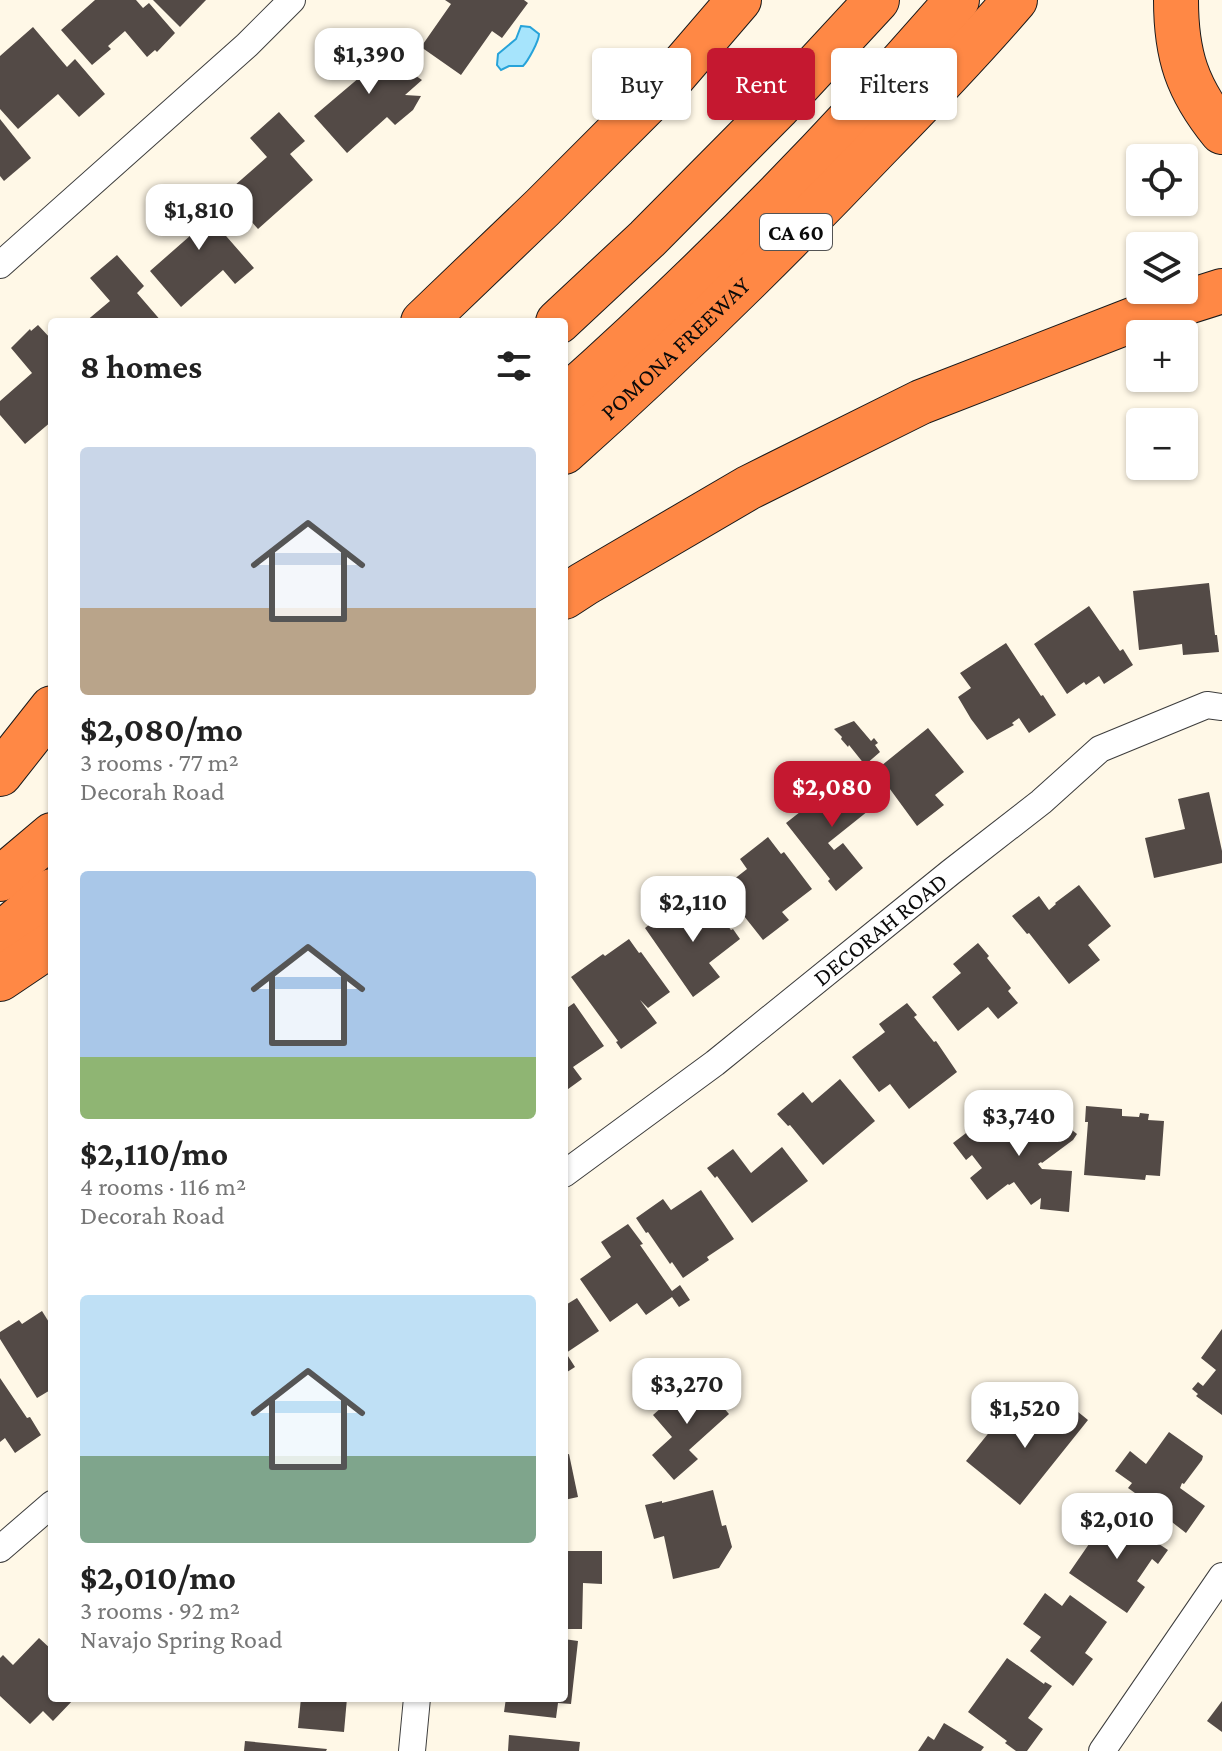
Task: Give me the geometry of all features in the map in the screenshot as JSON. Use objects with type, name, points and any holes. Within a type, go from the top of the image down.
[{"type":"highway","points":[[427,318],[672,78],[739,0]]},
{"type":"highway","points":[[562,318],[679,207],[877,0]]},
{"type":"highway","points":[[568,366],[676,266],[805,137],[930,0]]},
{"type":"highway","points":[[568,395],[692,281],[820,151],[957,0]]},
{"type":"highway","name":"POMONA FREEWAY","points":[[568,448],[743,286],[978,44],[1015,0]]},
{"type":"highway","points":[[1176,0],[1179,49],[1189,83],[1222,132]]},
{"type":"highway","points":[[568,595],[748,488],[921,402],[1140,317],[1222,291]]},
{"type":"highway","points":[[0,774],[48,713]]},
{"type":"highway","points":[[0,789],[48,750]]},
{"type":"highway","points":[[0,849],[48,808]]},
{"type":"highway","points":[[0,879],[48,838]]},
{"type":"highway","points":[[0,935],[48,894]]},
{"type":"highway","points":[[0,979],[48,947]]},
{"type":"street","points":[[0,265],[247,45],[292,0]]},
{"type":"street","name":"DECORAH ROAD","points":[[568,1171],[715,1063],[1041,802],[1100,749],[1214,706]]},
{"type":"street","points":[[0,1549],[48,1507]]},
{"type":"street","points":[[1102,1751],[1222,1576]]},
{"type":"street","points":[[412,1751],[417,1702]]},
{"type":"water","points":[[521,26],[530,27],[539,34],[535,46],[523,66],[509,66],[501,70],[497,65],[498,54],[516,39]]},
{"type":"building","points":[[95,0],[136,0],[143,8],[149,3],[175,33],[157,52],[155,50],[147,57],[125,31],[108,46],[111,49],[92,65],[61,30]]},
{"type":"building","points":[[153,0],[206,0],[180,27]]},
{"type":"building","points":[[445,0],[524,0],[528,3],[502,38],[492,31],[461,75],[421,47],[451,4]]},
{"type":"building","points":[[33,27],[67,67],[75,59],[105,94],[79,117],[58,94],[18,129],[0,109],[0,56]]},
{"type":"building","points":[[368,34],[395,64],[422,80],[405,95],[421,96],[413,110],[395,125],[387,117],[347,153],[314,116],[360,77],[343,57]]},
{"type":"building","points":[[279,112],[305,141],[290,154],[313,180],[258,229],[226,193],[267,157],[250,138]]},
{"type":"building","points":[[0,119],[31,158],[4,181],[0,176]]},
{"type":"building","points":[[195,188],[219,216],[213,221],[254,268],[235,284],[223,270],[181,307],[150,271],[191,235],[169,210]]},
{"type":"building","points":[[117,255],[144,286],[137,293],[159,318],[90,318],[110,301],[90,278]]},
{"type":"building","points":[[38,325],[48,336],[48,424],[25,444],[0,415],[0,401],[32,373],[11,348]]},
{"type":"building","points":[[1209,583],[1219,652],[1183,655],[1182,644],[1139,650],[1133,591]]},
{"type":"building","points":[[1089,606],[1133,665],[1104,684],[1099,676],[1067,694],[1034,644]]},
{"type":"building","points":[[1006,643],[1056,715],[1029,733],[1019,718],[1012,723],[1014,725],[987,740],[958,697],[971,688],[960,673]]},
{"type":"building","points":[[854,721],[871,741],[874,738],[878,743],[875,745],[880,752],[865,765],[834,729]]},
{"type":"building","points":[[928,728],[964,772],[935,795],[944,805],[917,826],[876,770]]},
{"type":"building","points":[[847,775],[873,807],[828,843],[834,850],[843,843],[863,868],[836,891],[786,823]]},
{"type":"building","points":[[1209,792],[1222,863],[1154,878],[1145,838],[1185,829],[1178,799]]},
{"type":"building","points":[[768,837],[781,854],[784,852],[812,889],[782,912],[789,920],[763,940],[724,887],[747,869],[740,859]]},
{"type":"building","points":[[1079,885],[1111,926],[1088,945],[1100,960],[1069,984],[1012,916],[1039,896],[1049,910]]},
{"type":"building","points":[[706,899],[740,939],[709,963],[720,977],[693,997],[645,928],[672,907],[681,919]]},
{"type":"building","points":[[629,939],[670,992],[648,1008],[640,1000],[657,1023],[621,1049],[571,977]]},
{"type":"building","points":[[978,943],[1011,988],[1008,991],[1018,1003],[998,1019],[988,1007],[958,1031],[932,997],[961,973],[953,964]]},
{"type":"building","points":[[574,1003],[604,1046],[573,1067],[582,1079],[568,1089],[568,1007]]},
{"type":"building","points":[[907,1003],[917,1015],[914,1017],[936,1041],[957,1072],[909,1109],[890,1084],[879,1092],[852,1057],[885,1032],[879,1024]]},
{"type":"building","points":[[840,1079],[875,1121],[823,1165],[777,1114],[803,1092],[812,1103]]},
{"type":"building","points":[[1003,1105],[1026,1134],[1052,1114],[1077,1134],[1038,1164],[1042,1169],[1072,1171],[1069,1212],[1040,1209],[1041,1198],[1031,1205],[1014,1182],[987,1200],[970,1178],[982,1168],[972,1155],[966,1160],[953,1143]]},
{"type":"building","points":[[1086,1106],[1122,1109],[1122,1116],[1149,1114],[1148,1120],[1164,1121],[1160,1176],[1146,1175],[1145,1180],[1084,1175],[1088,1122],[1085,1122]]},
{"type":"building","points":[[782,1147],[808,1181],[752,1223],[717,1176],[715,1178],[707,1168],[733,1149],[751,1173]]},
{"type":"building","points":[[701,1190],[734,1239],[683,1278],[636,1218],[663,1199],[671,1210]]},
{"type":"building","points":[[628,1224],[672,1291],[680,1285],[690,1300],[679,1307],[672,1297],[646,1315],[637,1303],[610,1322],[580,1279],[611,1257],[601,1242]]},
{"type":"building","points":[[577,1298],[599,1331],[568,1352],[568,1304]]},
{"type":"building","points":[[42,1311],[48,1321],[48,1391],[37,1398],[0,1339],[0,1332],[19,1320],[22,1324]]},
{"type":"building","points":[[1222,1329],[1222,1415],[1196,1396],[1198,1394],[1192,1389],[1198,1382],[1203,1386],[1216,1370],[1201,1358]]},
{"type":"building","points":[[568,1356],[575,1367],[568,1371]]},
{"type":"building","points":[[0,1378],[41,1435],[15,1453],[5,1438],[0,1442]]},
{"type":"building","points":[[698,1378],[729,1414],[689,1450],[698,1459],[674,1480],[652,1455],[672,1437],[653,1415]]},
{"type":"building","points":[[1059,1403],[1063,1407],[1067,1403],[1088,1420],[1020,1505],[966,1461],[1008,1409],[1038,1434]]},
{"type":"building","points":[[1169,1432],[1203,1456],[1180,1488],[1205,1506],[1186,1533],[1128,1488],[1132,1483],[1115,1471],[1130,1451],[1146,1464]]},
{"type":"building","points":[[568,1454],[578,1497],[568,1499]]},
{"type":"building","points":[[713,1490],[722,1526],[726,1525],[732,1547],[719,1568],[673,1579],[664,1536],[654,1539],[645,1505]]},
{"type":"building","points":[[1110,1511],[1168,1550],[1158,1564],[1152,1559],[1137,1581],[1145,1587],[1127,1613],[1069,1573]]},
{"type":"building","points":[[568,1551],[602,1551],[602,1584],[583,1583],[582,1629],[568,1629]]},
{"type":"building","points":[[1045,1593],[1062,1606],[1070,1595],[1107,1622],[1085,1653],[1093,1659],[1073,1686],[1030,1651],[1041,1637],[1023,1624]]},
{"type":"building","points":[[39,1638],[48,1646],[48,1702],[71,1702],[53,1721],[43,1711],[30,1724],[0,1696],[0,1658],[3,1655],[13,1665]]},
{"type":"building","points":[[568,1640],[578,1641],[571,1704],[558,1703],[556,1718],[504,1712],[505,1702],[568,1702]]},
{"type":"building","points":[[1007,1658],[1044,1684],[1052,1686],[1028,1718],[1043,1729],[1027,1751],[1016,1751],[968,1712]]},
{"type":"building","points":[[1222,1701],[1222,1732],[1207,1721]]},
{"type":"building","points":[[301,1702],[347,1702],[344,1732],[298,1728]]},
{"type":"building","points":[[944,1723],[984,1747],[981,1751],[918,1751],[928,1736],[934,1740]]},
{"type":"building","points":[[509,1735],[580,1742],[579,1751],[508,1751]]},
{"type":"building","points":[[245,1741],[327,1749],[244,1751]]}]
